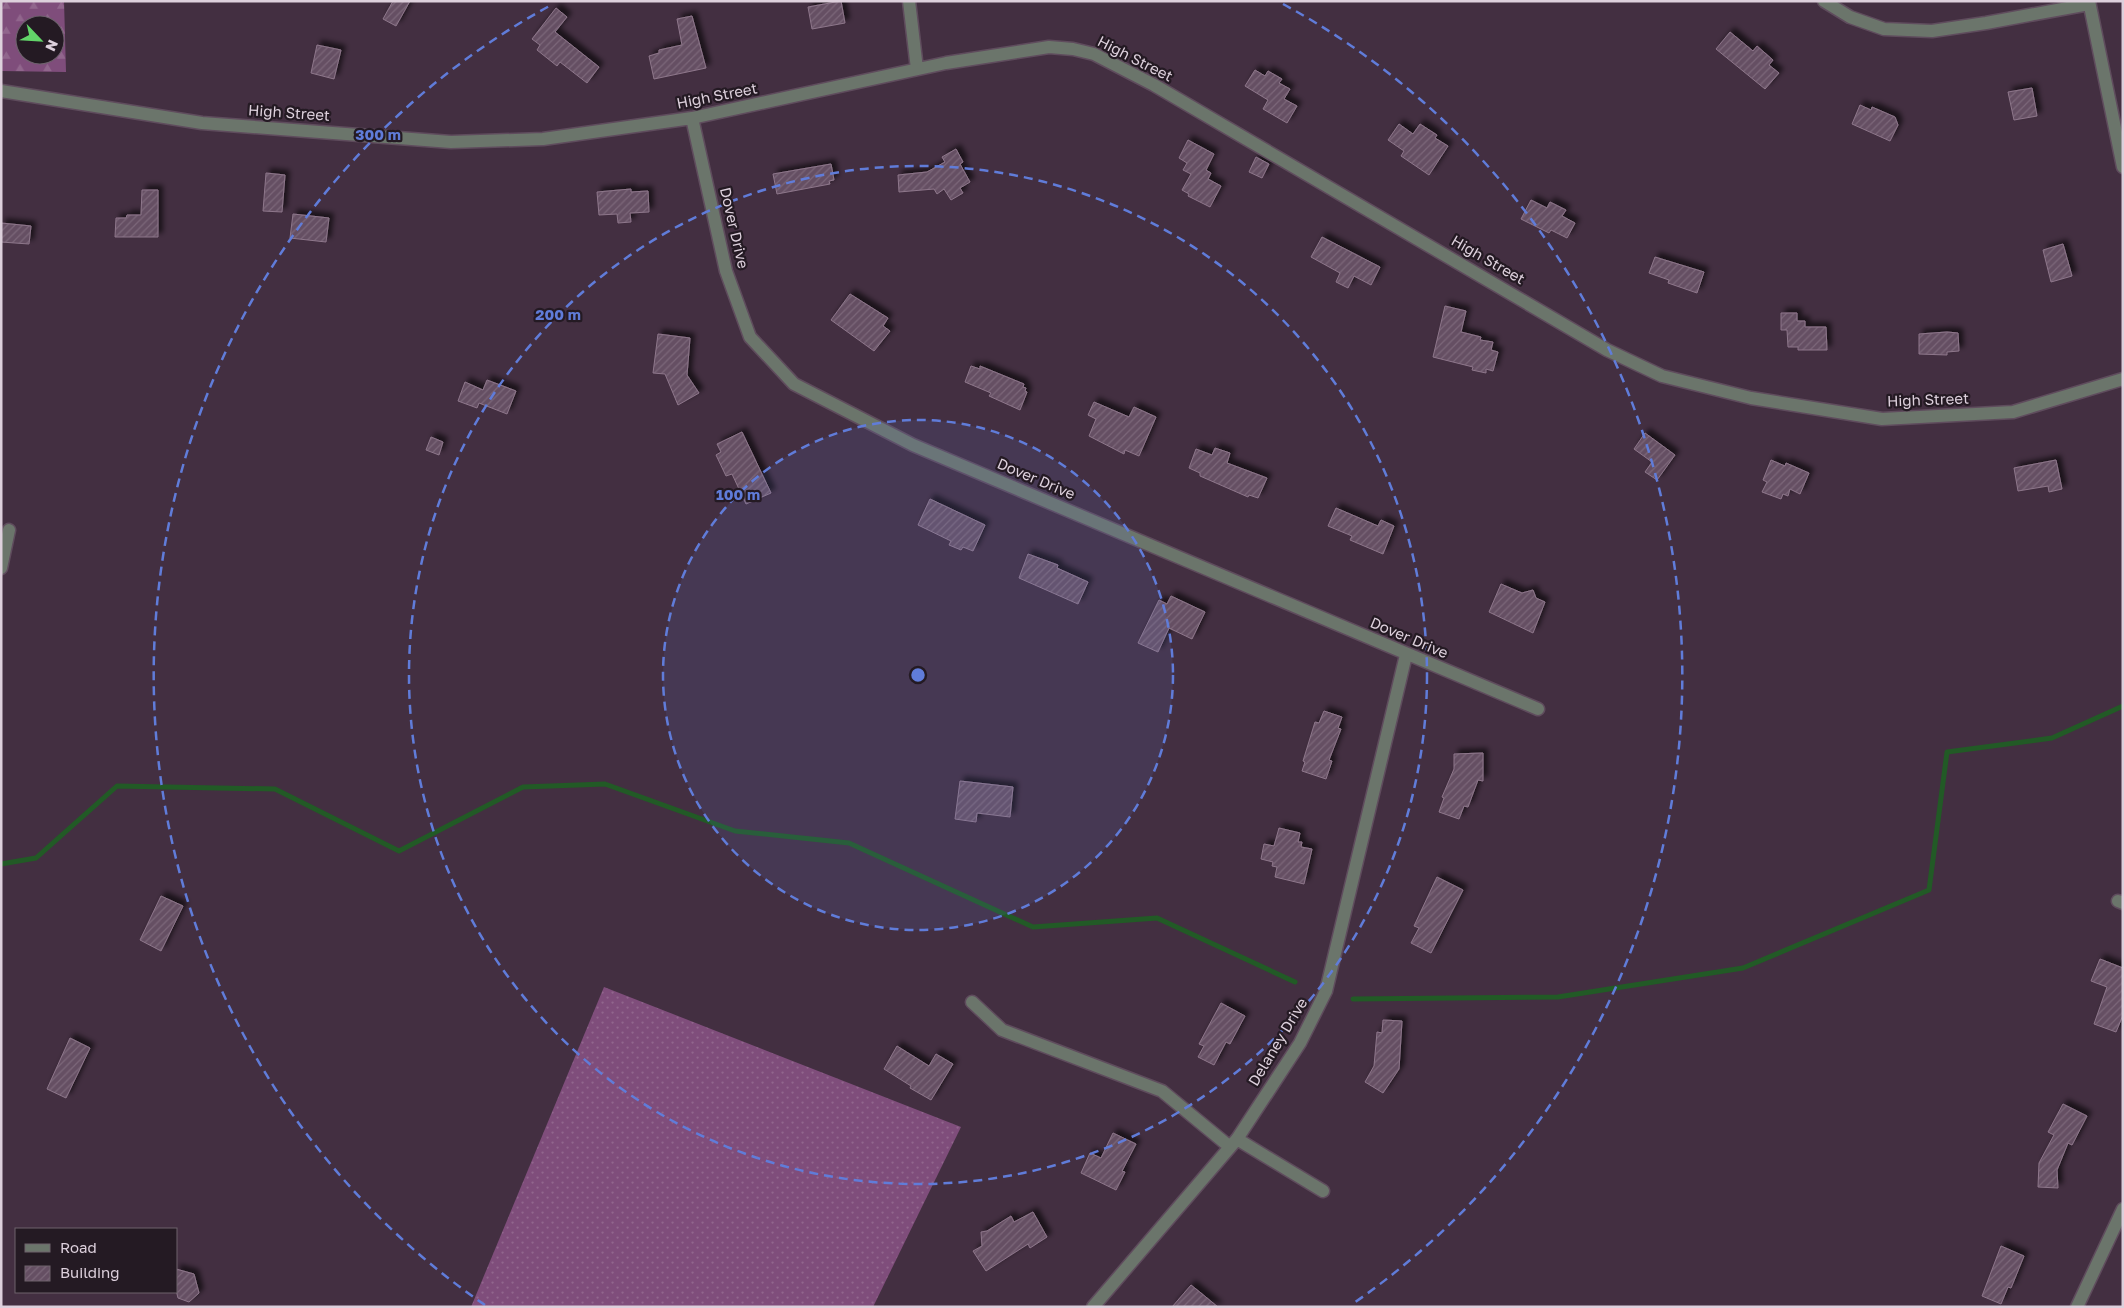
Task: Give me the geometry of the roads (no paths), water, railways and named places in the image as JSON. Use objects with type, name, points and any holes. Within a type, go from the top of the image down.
[{"type":"street","points":[[909,1],[918,70]]},
{"type":"street","points":[[1824,1],[1850,17],[1884,29],[1932,31],[1986,24],[2089,3],[2123,167]]},
{"type":"street","name":"High Street","points":[[1,91],[202,123],[450,142],[543,139],[692,118],[918,70],[1049,47],[1073,49],[1094,54],[1171,95],[1607,350],[1662,376],[1751,398],[1882,419],[2013,412],[2123,379]]},
{"type":"street","name":"Dover Drive","points":[[692,118],[726,271],[750,337],[794,384],[913,445],[1406,655],[1538,709]]},
{"type":"street","points":[[1,568],[9,530]]},
{"type":"street","name":"Delaney Drive","points":[[1093,1307],[1233,1143],[1300,1043],[1326,991],[1406,655]]},
{"type":"street","points":[[972,1002],[1002,1030],[1162,1091],[1233,1143],[1323,1191]]},
{"type":"street","points":[[2077,1307],[2123,1209]]},
{"type":"waterway","points":[[1353,999],[1558,997],[1743,968],[1929,890],[1947,752],[2052,738],[2123,706]]},
{"type":"waterway","points":[[1,864],[36,858],[117,786],[275,789],[399,851],[523,787],[605,784],[735,831],[849,843],[1033,927],[1157,918],[1295,982]]}]
